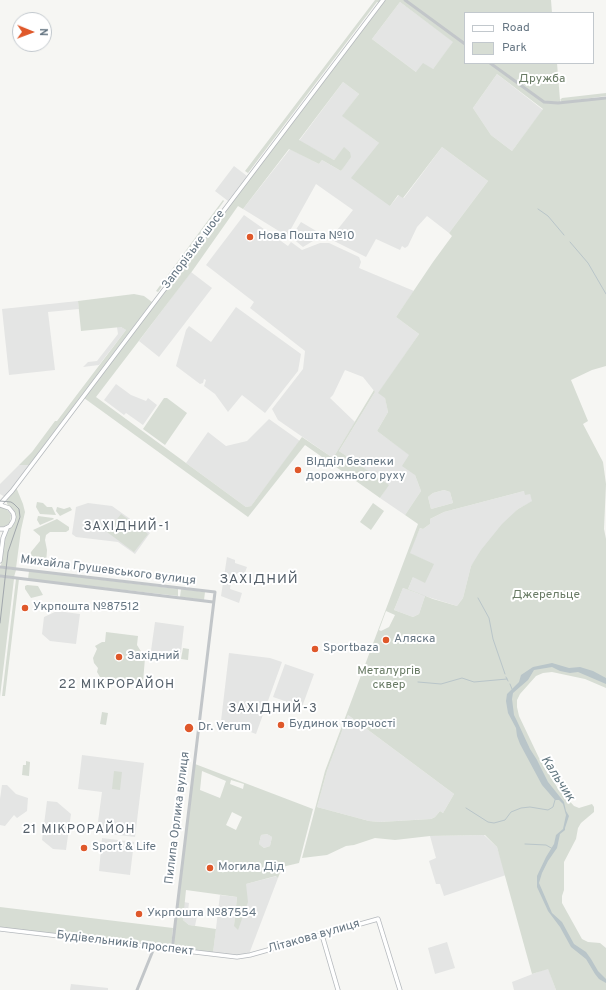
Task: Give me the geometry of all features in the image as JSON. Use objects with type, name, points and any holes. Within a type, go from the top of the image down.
[{"type":"main road","name":"Запорізьке шосе","points":[[0,505],[383,0]]},
{"type":"main road","points":[[0,561],[3,538],[14,517],[12,511],[5,503],[5,499]]},
{"type":"main road","points":[[0,505],[8,507]]},
{"type":"main road","points":[[0,529],[8,528]]},
{"type":"main road","name":"Літакова вулиця","points":[[250,956],[378,919],[399,990]]},
{"type":"main road","name":"Будівельників проспект","points":[[0,929],[232,957],[250,956]]},
{"type":"main road","points":[[322,935],[338,990]]},
{"type":"street","points":[[405,0],[464,43]]},
{"type":"street","points":[[491,64],[544,102],[555,103],[606,98]]},
{"type":"street","name":"Михайла Грушевського вулиця","points":[[0,567],[179,593],[213,602]]},
{"type":"street","name":"Михайла Грушевського вулиця","points":[[0,576],[179,593],[215,592]]},
{"type":"street","name":"Пилипа Орлика вулиця","points":[[172,950],[215,592]]},
{"type":"street","points":[[137,990],[154,948]]},
{"type":"shaded area","points":[[400,2],[454,42],[433,69],[416,72],[372,39]]},
{"type":"shaded area","points":[[497,74],[543,110],[512,151],[491,135],[473,108]]},
{"type":"shaded area","points":[[343,82],[359,94],[343,116],[379,143],[390,206],[399,195],[404,198],[442,147],[488,181],[449,233],[427,216],[417,227],[408,246],[405,248],[402,246],[400,250],[376,239],[366,257],[330,239],[353,210],[316,184],[287,236],[243,209],[290,149],[319,164],[322,160],[341,171],[350,152],[344,148],[334,160],[299,141]]},
{"type":"shaded area","points":[[234,166],[247,176],[228,201],[215,191]]},
{"type":"shaded area","points":[[244,215],[288,246],[291,242],[302,250],[320,243],[329,243],[359,257],[361,262],[359,268],[414,291],[396,317],[419,334],[379,393],[385,397],[388,412],[377,431],[410,455],[421,491],[405,515],[380,498],[388,485],[339,451],[375,392],[363,377],[345,370],[333,395],[330,398],[355,422],[333,458],[278,420],[272,409],[303,369],[305,351],[250,308],[254,302],[206,265]]},
{"type":"shaded area","points":[[301,222],[323,235],[303,247],[291,237]]},
{"type":"shaded area","points":[[191,272],[212,288],[159,357],[139,341]]},
{"type":"shaded area","points":[[78,301],[79,309],[48,312],[55,370],[9,375],[2,309]]},
{"type":"shaded area","points":[[236,307],[301,354],[298,371],[265,413],[242,395],[228,412],[215,394],[204,386],[206,380],[204,379],[203,383],[200,384],[176,366],[186,330],[189,326],[211,342]]},
{"type":"shaded area","points":[[117,327],[121,327],[126,330],[99,365],[83,367],[88,362],[97,361],[118,334]]},
{"type":"shaded area","points":[[116,384],[131,395],[146,401],[148,398],[157,405],[143,425],[126,413],[124,415],[104,400]]},
{"type":"shaded area","points":[[269,419],[300,441],[251,506],[246,507],[186,463],[208,432],[226,446],[247,441]]},
{"type":"shaded area","points":[[19,465],[29,465],[5,497],[0,494],[0,484]]},
{"type":"shaded area","points":[[444,490],[450,492],[453,503],[431,509],[428,497],[433,493]]},
{"type":"shaded area","points":[[524,491],[530,494],[533,501],[518,509],[471,566],[463,598],[457,606],[425,596],[419,614],[413,617],[394,610],[403,588],[422,595],[408,589],[413,577],[433,564],[409,553],[420,528],[423,529],[430,524],[430,519],[444,512]]},
{"type":"shaded area","points":[[88,503],[112,506],[150,533],[135,554],[118,542],[76,537],[72,534],[76,507]]},
{"type":"shaded area","points":[[227,557],[235,560],[235,563],[247,567],[244,575],[237,573],[236,575],[232,575],[230,589],[242,593],[239,603],[221,596]]},
{"type":"shaded area","points":[[57,611],[80,614],[76,644],[50,641],[42,634],[44,617]]},
{"type":"shaded area","points":[[155,622],[184,626],[180,661],[150,658]]},
{"type":"shaded area","points":[[229,653],[270,658],[282,662],[256,734],[221,721]]},
{"type":"shaded area","points":[[552,663],[569,668],[580,667],[593,671],[606,678],[606,684],[578,672],[570,673],[560,671],[552,667],[534,670],[528,680],[513,693],[512,699],[514,715],[530,749],[548,782],[564,802],[569,816],[565,830],[560,834],[557,848],[548,861],[539,883],[552,913],[562,922],[574,944],[586,952],[598,971],[606,979],[606,983],[599,979],[586,959],[571,947],[560,927],[548,911],[537,887],[537,876],[554,844],[556,835],[563,829],[566,815],[563,804],[559,800],[555,800],[542,785],[520,744],[516,728],[508,713],[506,701],[507,694],[519,682],[521,675],[533,667]]},
{"type":"shaded area","points":[[285,664],[314,674],[302,707],[273,697]]},
{"type":"shaded area","points":[[348,715],[454,794],[443,813],[440,811],[431,819],[380,822],[369,821],[317,807],[327,771]]},
{"type":"shaded area","points":[[82,755],[144,763],[135,837],[101,833],[97,829],[102,792],[78,789]]},
{"type":"shaded area","points":[[2,785],[7,785],[16,794],[28,798],[27,811],[17,818],[14,815],[5,826],[0,825],[0,799]]},
{"type":"shaded area","points":[[47,801],[57,802],[71,814],[66,850],[53,849],[42,840]]},
{"type":"shaded area","points":[[267,834],[272,837],[270,846],[264,848],[259,844],[261,835]]},
{"type":"shaded area","points":[[484,835],[497,847],[506,875],[444,896],[440,884],[436,884],[429,861],[436,858],[430,836]]},
{"type":"shaded area","points":[[102,838],[134,842],[130,875],[99,871]]},
{"type":"shaded area","points":[[277,876],[278,878],[249,954],[241,956],[213,953],[220,895],[237,897],[234,926],[246,884]]},
{"type":"shaded area","points":[[184,902],[189,903],[188,911],[195,912],[197,916],[195,926],[189,925],[183,920]]},
{"type":"shaded area","points":[[447,942],[455,968],[435,974],[428,948]]},
{"type":"shaded area","points":[[548,968],[556,990],[514,990],[512,982]]},
{"type":"shaded area","points":[[71,984],[108,988],[108,990],[70,990]]},
{"type":"green space","points":[[375,0],[381,0],[379,3],[377,2],[248,173],[245,171]]},
{"type":"green space","points":[[385,0],[551,0],[552,12],[464,12],[464,64],[557,64],[560,103],[606,98],[606,366],[592,370],[571,380],[588,421],[583,424],[603,462],[606,484],[604,529],[606,539],[606,688],[585,679],[552,672],[543,673],[536,676],[520,694],[517,700],[517,707],[519,716],[540,760],[557,787],[574,806],[579,808],[592,804],[594,807],[594,812],[581,823],[578,828],[576,839],[564,862],[564,890],[562,903],[582,939],[588,942],[600,943],[606,948],[606,990],[556,990],[548,969],[532,974],[497,847],[485,835],[430,836],[395,840],[375,838],[346,846],[327,855],[302,858],[325,771],[418,524],[405,515],[421,491],[415,475],[402,466],[409,455],[377,431],[388,412],[385,398],[378,393],[419,334],[396,317],[452,236],[449,233],[488,181],[442,147],[403,198],[398,195],[390,206],[351,178],[379,143],[342,116],[359,94],[343,82],[299,140],[334,160],[344,147],[350,152],[351,157],[341,171],[322,160],[319,164],[289,149],[243,209],[238,206],[193,270],[96,397],[246,507],[251,506],[302,437],[333,458],[374,390],[375,392],[339,451],[389,485],[380,498],[305,445],[248,517],[84,398]],"holes":[[[400,2],[453,42],[433,69],[423,63],[416,72],[372,39]],[[497,74],[543,109],[512,151],[491,135],[473,108]],[[444,490],[450,492],[453,503],[431,509],[428,497],[433,493]],[[524,491],[525,495],[530,494],[532,501],[518,509],[502,524],[481,550],[471,566],[463,598],[457,606],[433,599],[408,589],[413,577],[425,583],[434,564],[410,553],[420,528],[423,529],[430,524],[430,519],[444,512]],[[403,588],[425,596],[419,614],[413,617],[394,610]],[[386,611],[395,615],[389,627],[381,631],[379,630]],[[348,715],[454,794],[443,813],[440,811],[431,819],[380,822],[369,821],[317,807],[327,771]]]},
{"type":"green space","points":[[606,93],[606,96],[562,102],[560,100],[562,98]]},
{"type":"green space","points":[[223,200],[224,201],[158,292],[156,291]]},
{"type":"green space","points":[[134,294],[144,296],[152,302],[29,465],[19,465],[32,452],[55,421],[57,421],[126,330],[121,327],[81,331],[78,301]]},
{"type":"green space","points":[[164,398],[167,398],[187,413],[165,445],[143,429]]},
{"type":"green space","points":[[16,487],[25,512],[16,568],[1,566],[4,538],[8,529],[13,525],[15,519],[13,510],[7,504],[7,499]]},
{"type":"green space","points":[[37,502],[43,503],[47,507],[52,507],[56,515],[40,514],[36,507]]},
{"type":"green space","points":[[373,503],[384,511],[371,530],[360,522]]},
{"type":"green space","points":[[0,507],[6,508],[11,515],[10,523],[3,527],[0,527]]},
{"type":"green space","points":[[57,507],[64,509],[70,507],[72,510],[60,516],[56,511]]},
{"type":"green space","points":[[121,514],[148,534],[134,552],[107,532]]},
{"type":"green space","points":[[38,516],[54,519],[40,525],[37,520]]},
{"type":"green space","points":[[57,519],[69,527],[69,530],[66,532],[50,532],[46,535],[46,564],[44,566],[39,565],[30,558],[31,552],[40,541],[40,536],[33,530]]},
{"type":"green space","points":[[0,568],[16,570],[14,577],[0,576]]},
{"type":"green space","points":[[29,571],[178,589],[178,596],[28,579]]},
{"type":"green space","points":[[0,577],[14,579],[0,697]]},
{"type":"green space","points":[[16,579],[19,579],[5,696],[2,696]]},
{"type":"green space","points":[[25,586],[38,586],[43,595],[31,598],[25,589]]},
{"type":"green space","points":[[181,589],[205,592],[204,600],[180,597]]},
{"type":"green space","name":"Західний","points":[[106,632],[138,636],[137,645],[145,658],[143,682],[100,677],[97,672],[98,668],[94,663],[93,658],[97,649],[95,646],[105,642]]},
{"type":"green space","points":[[183,648],[189,649],[188,660],[181,659]]},
{"type":"green space","points":[[102,712],[108,713],[106,725],[100,724]]},
{"type":"green space","points":[[26,761],[30,762],[29,776],[22,775],[23,765],[26,765]]},
{"type":"green space","points":[[195,764],[313,809],[299,863],[282,867],[278,878],[276,876],[246,884],[248,902],[238,930],[234,926],[237,897],[186,890],[183,920],[189,925],[216,929],[213,953],[173,949]],"holes":[[[202,771],[226,781],[220,798],[200,790]],[[231,780],[244,784],[243,789],[230,784]],[[232,812],[242,817],[236,830],[226,825]],[[267,834],[272,837],[270,846],[264,848],[259,844],[261,835]]]},
{"type":"green space","points":[[114,771],[122,772],[120,790],[112,789]]},
{"type":"green space","points":[[0,907],[173,928],[171,948],[0,928]]},
{"type":"waterway","points":[[538,209],[548,216],[564,235]]},
{"type":"waterway","points":[[570,242],[588,263],[606,294]]},
{"type":"waterway","points":[[478,598],[489,618],[493,639],[505,674]]},
{"type":"waterway","points":[[506,677],[508,681]]},
{"type":"waterway","points":[[418,682],[441,684],[462,678],[474,682],[507,679]]},
{"type":"waterway","points":[[510,684],[512,689]]},
{"type":"waterway","name":"Кальчик","points":[[466,808],[488,822],[494,823],[505,820],[511,812],[521,808],[530,807],[548,810],[553,807],[555,800]]},
{"type":"waterway","points":[[525,844],[546,845],[553,849]]},
{"type":"tram line","points":[[0,501],[11,502],[14,504],[19,509],[20,517],[8,552],[0,623]]},
{"type":"place","name":"Нова Пошта №10","points":[[250,237]]},
{"type":"place","name":"ВІдділ безпеки дорожнього руху","points":[[298,470]]},
{"type":"place","name":"Укрпошта №87512","points":[[25,608]]},
{"type":"place","name":"Аляска","points":[[386,640]]},
{"type":"place","name":"Sportbaza","points":[[315,649]]},
{"type":"place","name":"Західний","points":[[119,657]]},
{"type":"place","name":"Будинок творчості","points":[[281,725]]},
{"type":"place","name":"Dr. Verum","points":[[189,728]]},
{"type":"place","name":"Sport & Life","points":[[84,848]]},
{"type":"place","name":"Могила Дiд","points":[[210,868]]},
{"type":"place","name":"Укрпошта №87554","points":[[139,914]]},
{"type":"district","name":"ЗАХІДНИЙ-1","points":[[127,527]]},
{"type":"district","name":"ЗАХІДНИЙ","points":[[259,580]]},
{"type":"district","name":"22 МІКРОРАЙОН","points":[[117,685]]},
{"type":"district","name":"ЗАХІДНИЙ-3","points":[[273,709]]},
{"type":"district","name":"21 МІКРОРАЙОН","points":[[79,830]]},
{"type":"park label","name":"Дружба","points":[[542,80]]},
{"type":"park label","name":"Джерельце","points":[[546,596]]},
{"type":"park label","name":"Металургів сквер","points":[[389,679]]}]
